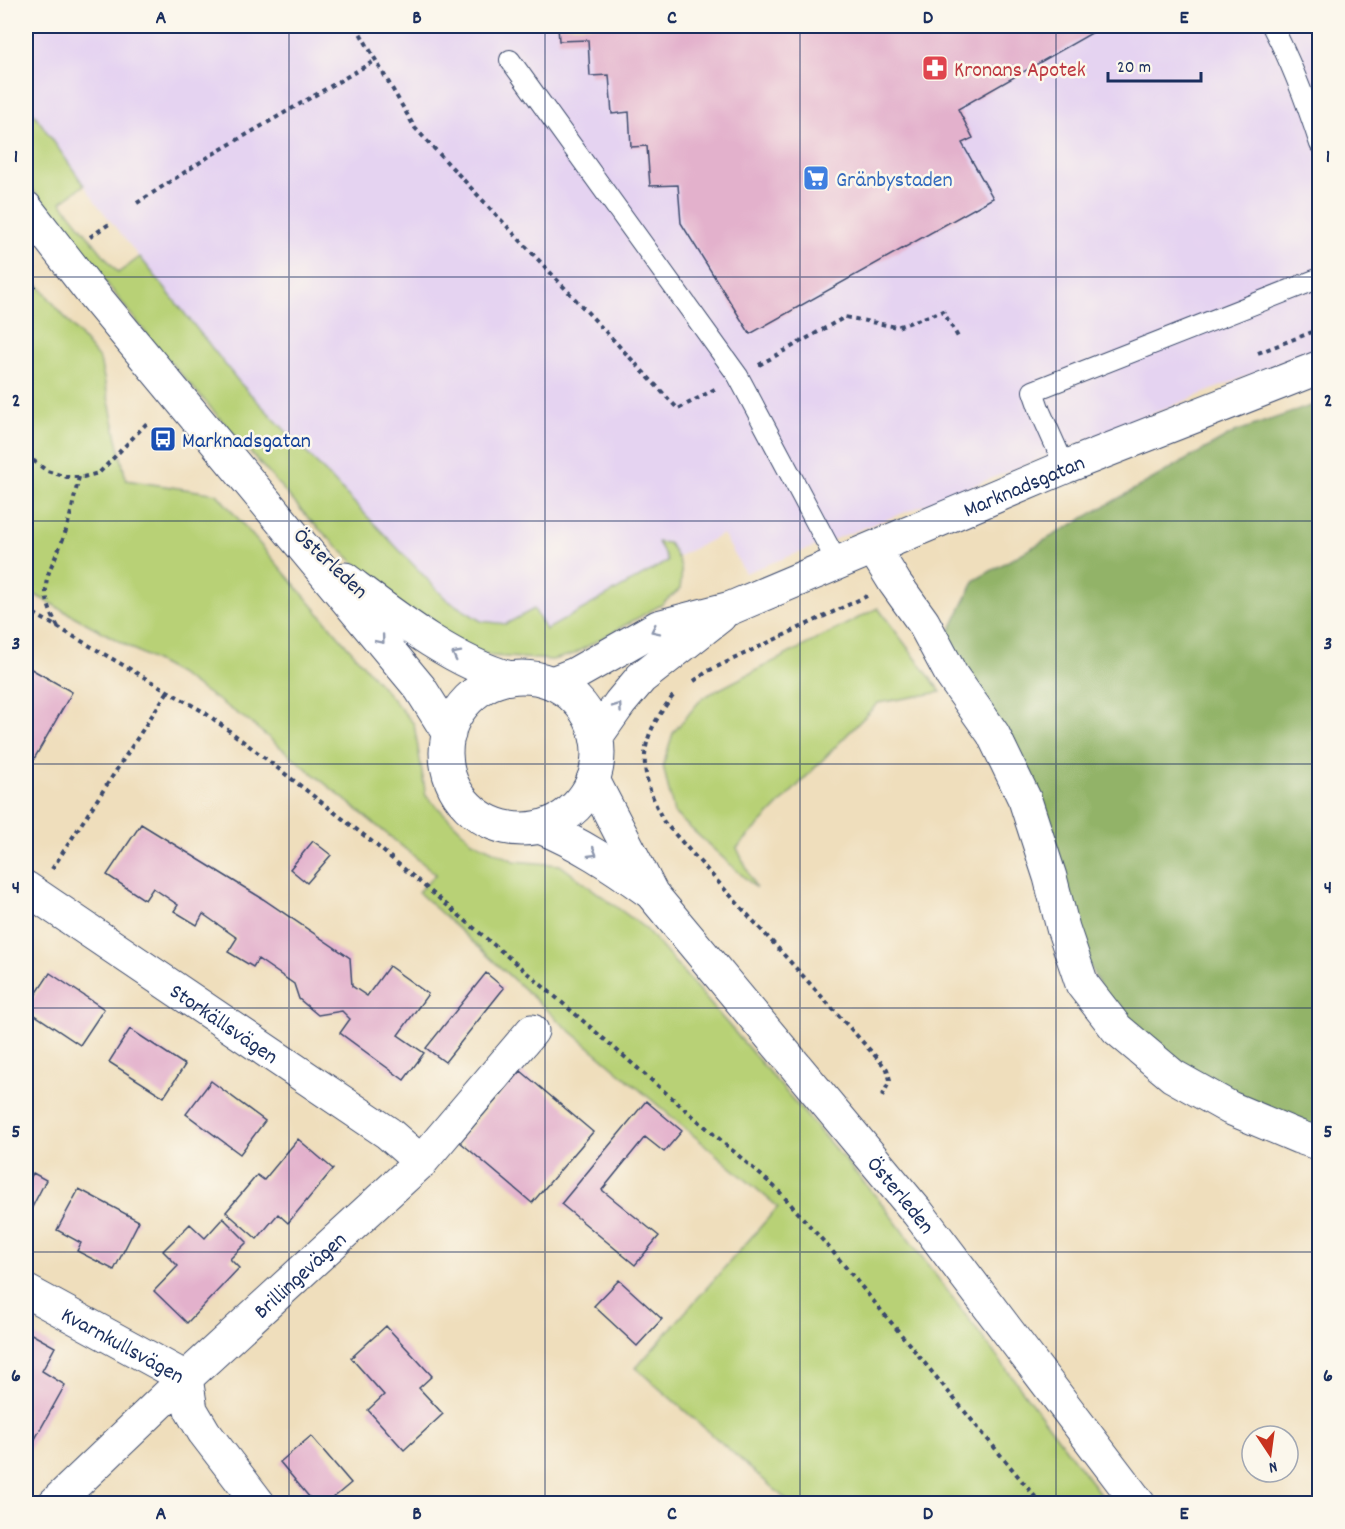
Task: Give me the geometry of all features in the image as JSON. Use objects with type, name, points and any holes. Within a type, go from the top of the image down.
[{"type":"street","name":"Österleden","points":[[26,208],[88,288],[420,688],[449,734]]},
{"type":"street","name":"Marknadsgatan","points":[[552,683],[575,674],[658,627],[731,608],[1065,467],[1320,367]]},
{"type":"street","name":"Österleden","points":[[209,433],[259,491],[346,580],[442,648],[491,673],[510,678]]},
{"type":"street","points":[[874,549],[923,622],[952,676],[993,734],[1020,791],[1046,866],[1063,928],[1082,984],[1117,1029],[1173,1076],[1230,1108],[1320,1144]]},
{"type":"street","name":"Marknadsgatan","points":[[596,737],[641,678],[731,608]]},
{"type":"street","points":[[510,678],[531,678],[552,683],[567,692],[581,705],[590,720],[598,752],[593,780],[573,810],[557,820],[540,827],[523,829],[497,824],[474,812],[462,800],[453,785],[446,751],[449,734],[457,713],[471,697],[489,685],[510,678]]},
{"type":"street","name":"Österleden","points":[[593,780],[652,894],[918,1213],[1139,1503]]},
{"type":"street","name":"Österleden","points":[[540,827],[571,840],[652,894]]},
{"type":"street","name":"Storkällsvägen","points":[[30,891],[388,1133],[421,1162]]},
{"type":"street","name":"Brillingevägen","points":[[54,1503],[421,1162],[532,1031]]},
{"type":"street","name":"Kvarnkullsvägen","points":[[26,1291],[186,1378],[191,1410],[204,1432],[260,1503]]},
{"type":"lane","points":[[1272,26],[1293,69],[1320,144]]},
{"type":"lane","points":[[510,60],[738,376],[838,564]]},
{"type":"lane","points":[[1065,467],[1040,411],[1034,391],[1320,278]]},
{"type":"path","points":[[356,26],[415,128]]},
{"type":"path","points":[[137,203],[213,154],[376,60]]},
{"type":"path","points":[[90,238],[112,222]]},
{"type":"path","points":[[26,293],[35,285]]},
{"type":"path","points":[[26,455],[47,471],[67,477],[99,473],[148,423]]},
{"type":"path","points":[[58,627],[47,608],[45,586],[67,528],[79,477]]},
{"type":"path","points":[[690,684],[708,671],[895,583]]},
{"type":"path","points":[[26,609],[204,712],[370,840],[777,1189],[833,1252],[1041,1503]]},
{"type":"path","points":[[681,690],[673,696],[656,719],[646,743],[645,771],[650,794],[664,822],[887,1069],[890,1080],[882,1097]]},
{"type":"path","points":[[30,891],[168,691]]},
{"type":"shaded area","points":[[26,26],[1319,26],[1319,347],[940,499],[745,573],[723,534],[677,557],[669,543],[659,542],[669,561],[546,630],[534,609],[506,624],[481,621],[447,600],[239,382],[97,204],[26,102]]},
{"type":"green space","points":[[26,102],[84,185],[61,202],[118,273],[140,257],[239,382],[447,600],[481,621],[506,624],[534,609],[546,630],[668,561],[658,542],[669,543],[678,560],[682,575],[680,589],[661,605],[574,654],[552,660],[492,656],[453,642],[394,601],[311,521],[156,346],[26,181]]},
{"type":"green space","points":[[26,270],[100,360],[126,480],[217,494],[414,724],[426,796],[472,841],[514,861],[560,865],[646,929],[879,1200],[1107,1503],[790,1503],[636,1368],[778,1207],[561,1023],[418,892],[436,874],[247,720],[177,673],[26,590]]},
{"type":"green space","points":[[1319,403],[1319,1130],[1240,1107],[1158,1055],[1106,998],[1076,939],[1030,771],[943,645],[975,580],[1235,432]]},
{"type":"green space","points":[[878,608],[941,692],[878,703],[737,848],[756,888],[674,813],[663,765],[673,733],[702,698]]},
{"type":"building","name":"Gränbystaden","points":[[558,26],[1104,26],[958,109],[973,138],[962,143],[993,198],[750,334],[681,223],[678,185],[650,186],[647,146],[631,147],[629,112],[612,114],[609,75],[590,76],[588,40],[559,41]]},
{"type":"building","points":[[26,666],[72,692],[26,773]]},
{"type":"building","points":[[141,824],[263,899],[350,958],[352,986],[367,996],[389,966],[428,994],[398,1035],[424,1053],[404,1080],[340,1033],[350,1019],[342,1011],[318,1015],[299,999],[294,984],[258,959],[253,967],[228,952],[237,938],[203,914],[197,925],[174,911],[178,905],[153,888],[145,900],[107,875]]},
{"type":"building","points":[[313,841],[331,855],[307,883],[290,869]]},
{"type":"building","points":[[50,973],[104,1009],[80,1045],[26,1009]]},
{"type":"building","points":[[486,973],[504,988],[445,1062],[426,1048]]},
{"type":"building","points":[[130,1029],[185,1065],[164,1097],[109,1062]]},
{"type":"building","points":[[521,1071],[593,1132],[532,1203],[460,1142]]},
{"type":"building","points":[[211,1081],[265,1121],[240,1154],[186,1114]]},
{"type":"building","points":[[646,1101],[682,1131],[664,1152],[645,1137],[602,1190],[659,1236],[635,1265],[561,1204]]},
{"type":"building","points":[[298,1139],[333,1169],[288,1223],[278,1214],[257,1239],[226,1212],[257,1175],[264,1180]]},
{"type":"building","points":[[33,1173],[46,1180],[26,1219],[26,1177],[30,1179]]},
{"type":"building","points":[[79,1189],[139,1221],[114,1270],[77,1251],[81,1243],[57,1230]]},
{"type":"building","points":[[223,1218],[247,1242],[230,1259],[239,1268],[187,1323],[154,1291],[178,1266],[163,1251],[190,1224],[205,1238]]},
{"type":"building","points":[[619,1280],[662,1319],[637,1346],[594,1306]]},
{"type":"building","points":[[386,1326],[432,1376],[419,1388],[443,1414],[404,1450],[368,1410],[384,1395],[351,1358]]},
{"type":"building","points":[[26,1331],[55,1347],[42,1371],[65,1385],[26,1455]]},
{"type":"building","points":[[311,1436],[351,1483],[326,1504],[315,1504],[280,1462]]},
{"type":"place","name":"Kronans Apotek","points":[[935,68]]},
{"type":"place","name":"Gränbystaden","points":[[816,178]]},
{"type":"place","name":"Marknadsgatan","points":[[163,439]]}]
